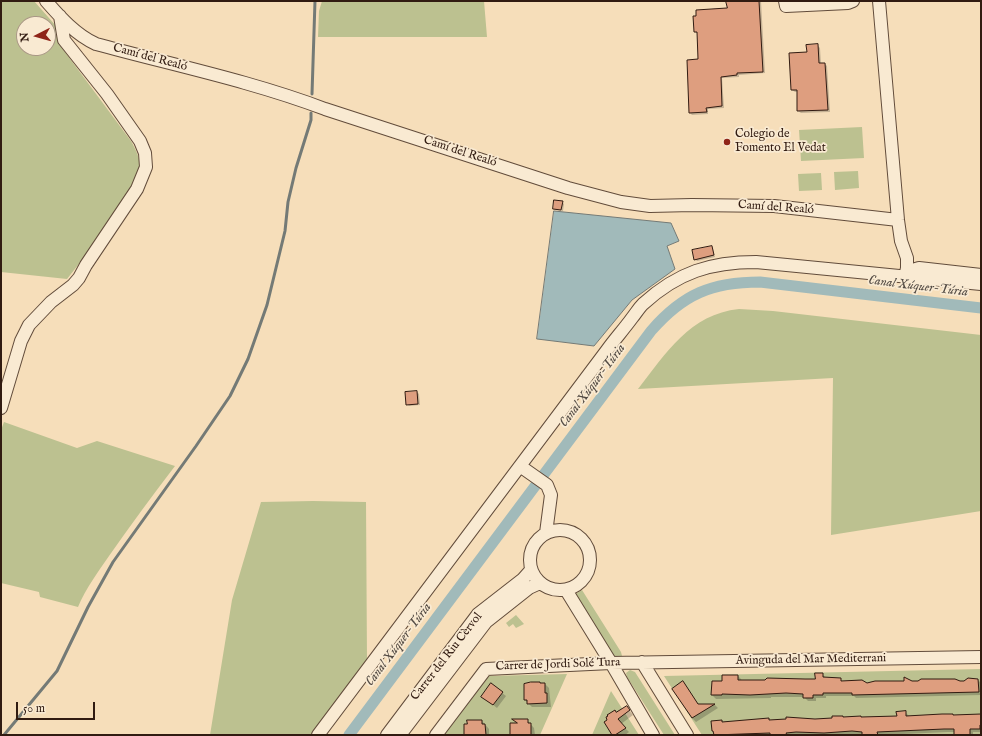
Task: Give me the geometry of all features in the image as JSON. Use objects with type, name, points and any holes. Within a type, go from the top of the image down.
[{"type":"street","name":"Camí del Realó","points":[[46,1],[80,34],[96,44],[229,78],[296,98],[325,109],[568,188],[620,202],[650,206],[774,206],[898,220]]},
{"type":"street","points":[[785,1],[786,6],[835,2],[848,3],[853,1]]},
{"type":"street","points":[[879,1],[898,220],[901,241],[907,258],[909,263],[919,268],[981,275]]},
{"type":"street","points":[[1,408],[21,341],[29,325],[40,312],[73,285],[79,278],[86,265],[137,189],[146,167],[145,153],[140,141],[107,94],[64,40],[60,16]]},
{"type":"street","points":[[905,277],[907,258]]},
{"type":"street","points":[[318,735],[524,468],[643,304],[664,287],[690,273],[706,267],[732,262],[756,262],[981,284]]},
{"type":"street","points":[[905,277],[909,271],[919,268]]},
{"type":"street","points":[[524,468],[547,485],[551,495],[546,533]]},
{"type":"street","points":[[556,530],[566,531],[576,534],[584,541],[590,560],[588,570],[583,579],[576,586],[566,590],[552,589],[540,583],[535,577],[530,562],[532,549],[539,538],[546,533],[556,530]]},
{"type":"street","name":"Carrer del Riu Cèrvol","points":[[387,735],[478,614],[523,580],[532,570]]},
{"type":"street","name":"Carrer del Riu Cèrvol","points":[[400,735],[486,622],[529,588],[540,583]]},
{"type":"street","points":[[566,590],[612,663],[653,735]]},
{"type":"street","name":"Avinguda del Mar Mediterrani","points":[[642,662],[981,657]]},
{"type":"street","points":[[642,662],[687,735]]},
{"type":"street","name":"Carrer de Jordi Solé Tura","points":[[436,735],[486,668],[642,662]]},
{"type":"green space","points":[[1,1],[34,1],[47,16],[16,16],[16,56],[56,56],[56,26],[62,48],[131,141],[140,161],[141,169],[116,217],[67,279],[1,272]]},
{"type":"green space","points":[[322,1],[484,1],[487,37],[318,37],[319,11]]},
{"type":"green space","points":[[862,127],[864,158],[801,161],[799,130]]},
{"type":"green space","points":[[858,171],[859,188],[835,190],[834,172]]},
{"type":"green space","points":[[821,173],[822,190],[799,191],[798,174]]},
{"type":"green space","points":[[739,309],[773,311],[981,335],[981,511],[831,535],[833,378],[638,389],[669,349],[693,327],[722,312]]},
{"type":"green space","points":[[4,422],[77,448],[97,441],[175,466],[101,568],[88,587],[78,607],[40,597],[39,592],[1,583],[1,430]]},
{"type":"green space","points":[[261,502],[366,502],[367,661],[312,735],[210,735],[232,600]]},
{"type":"green space","points":[[582,590],[621,652],[622,656],[620,659],[614,658],[574,595]]},
{"type":"green space","points":[[516,615],[524,624],[516,628],[513,624],[509,627],[506,623]]},
{"type":"green space","points":[[981,669],[981,735],[702,735],[664,676]]},
{"type":"green space","points":[[630,670],[635,672],[675,735],[664,735],[627,677],[626,673]]},
{"type":"green space","points":[[567,674],[540,735],[444,735],[488,676]]},
{"type":"green space","points":[[611,691],[639,735],[592,735]]},
{"type":"water","points":[[554,211],[671,223],[679,241],[667,246],[675,269],[632,300],[594,346],[537,339]]},
{"type":"building","points":[[726,1],[759,1],[763,72],[737,73],[737,75],[721,77],[722,106],[706,108],[707,112],[689,113],[687,60],[698,59],[697,32],[694,32],[693,16],[696,16],[696,10],[727,8]]},
{"type":"building","points":[[818,44],[819,63],[825,63],[828,110],[797,111],[797,90],[791,90],[789,53],[807,52],[806,45]]},
{"type":"building","points":[[554,200],[563,201],[561,210],[553,209]]},
{"type":"building","points":[[712,246],[714,255],[694,260],[692,250]]},
{"type":"building","points":[[417,391],[418,404],[406,405],[405,392]]},
{"type":"building","points":[[815,673],[823,673],[823,677],[841,678],[841,681],[862,680],[867,683],[875,681],[904,681],[904,677],[912,681],[918,681],[921,679],[955,679],[964,681],[968,678],[978,679],[979,692],[852,695],[852,693],[823,693],[823,695],[813,695],[813,698],[803,698],[803,694],[786,693],[711,695],[712,681],[722,681],[722,675],[738,675],[738,680],[765,680],[767,678],[815,679]]},
{"type":"building","points":[[683,681],[698,704],[715,704],[692,718],[672,689]]},
{"type":"building","points":[[531,682],[545,683],[547,703],[527,704],[527,700],[524,700],[524,684]]},
{"type":"building","points":[[491,683],[503,692],[493,705],[481,697]]},
{"type":"building","points":[[627,706],[630,710],[618,719],[626,728],[615,735],[612,735],[604,722],[607,720],[607,715],[615,710],[616,712]]},
{"type":"building","points":[[906,711],[906,716],[981,714],[981,725],[980,729],[970,729],[970,735],[954,735],[954,729],[944,729],[877,732],[878,735],[862,735],[862,732],[852,731],[824,733],[796,732],[786,733],[787,735],[770,735],[770,733],[714,735],[711,721],[722,720],[722,722],[769,718],[769,720],[786,719],[786,717],[815,719],[832,718],[832,716],[897,716],[896,712]]},
{"type":"building","points":[[512,719],[528,719],[528,723],[531,723],[531,735],[510,735],[510,723],[517,723]]},
{"type":"building","points":[[467,720],[482,720],[482,724],[485,724],[486,735],[464,735],[464,724],[467,724]]},
{"type":"waterway","points":[[312,94],[315,1]]},
{"type":"waterway","points":[[4,735],[57,671],[88,607],[113,562],[230,396],[248,359],[267,305],[285,231],[288,202],[296,168],[311,120],[311,113]]},
{"type":"waterway","name":"Canal Xúquer-Túria","points":[[349,735],[651,331],[663,318],[687,299],[727,284],[760,282],[981,308]]},
{"type":"place","name":"Colegio de Fomento El Vedat","points":[[727,142]]}]
